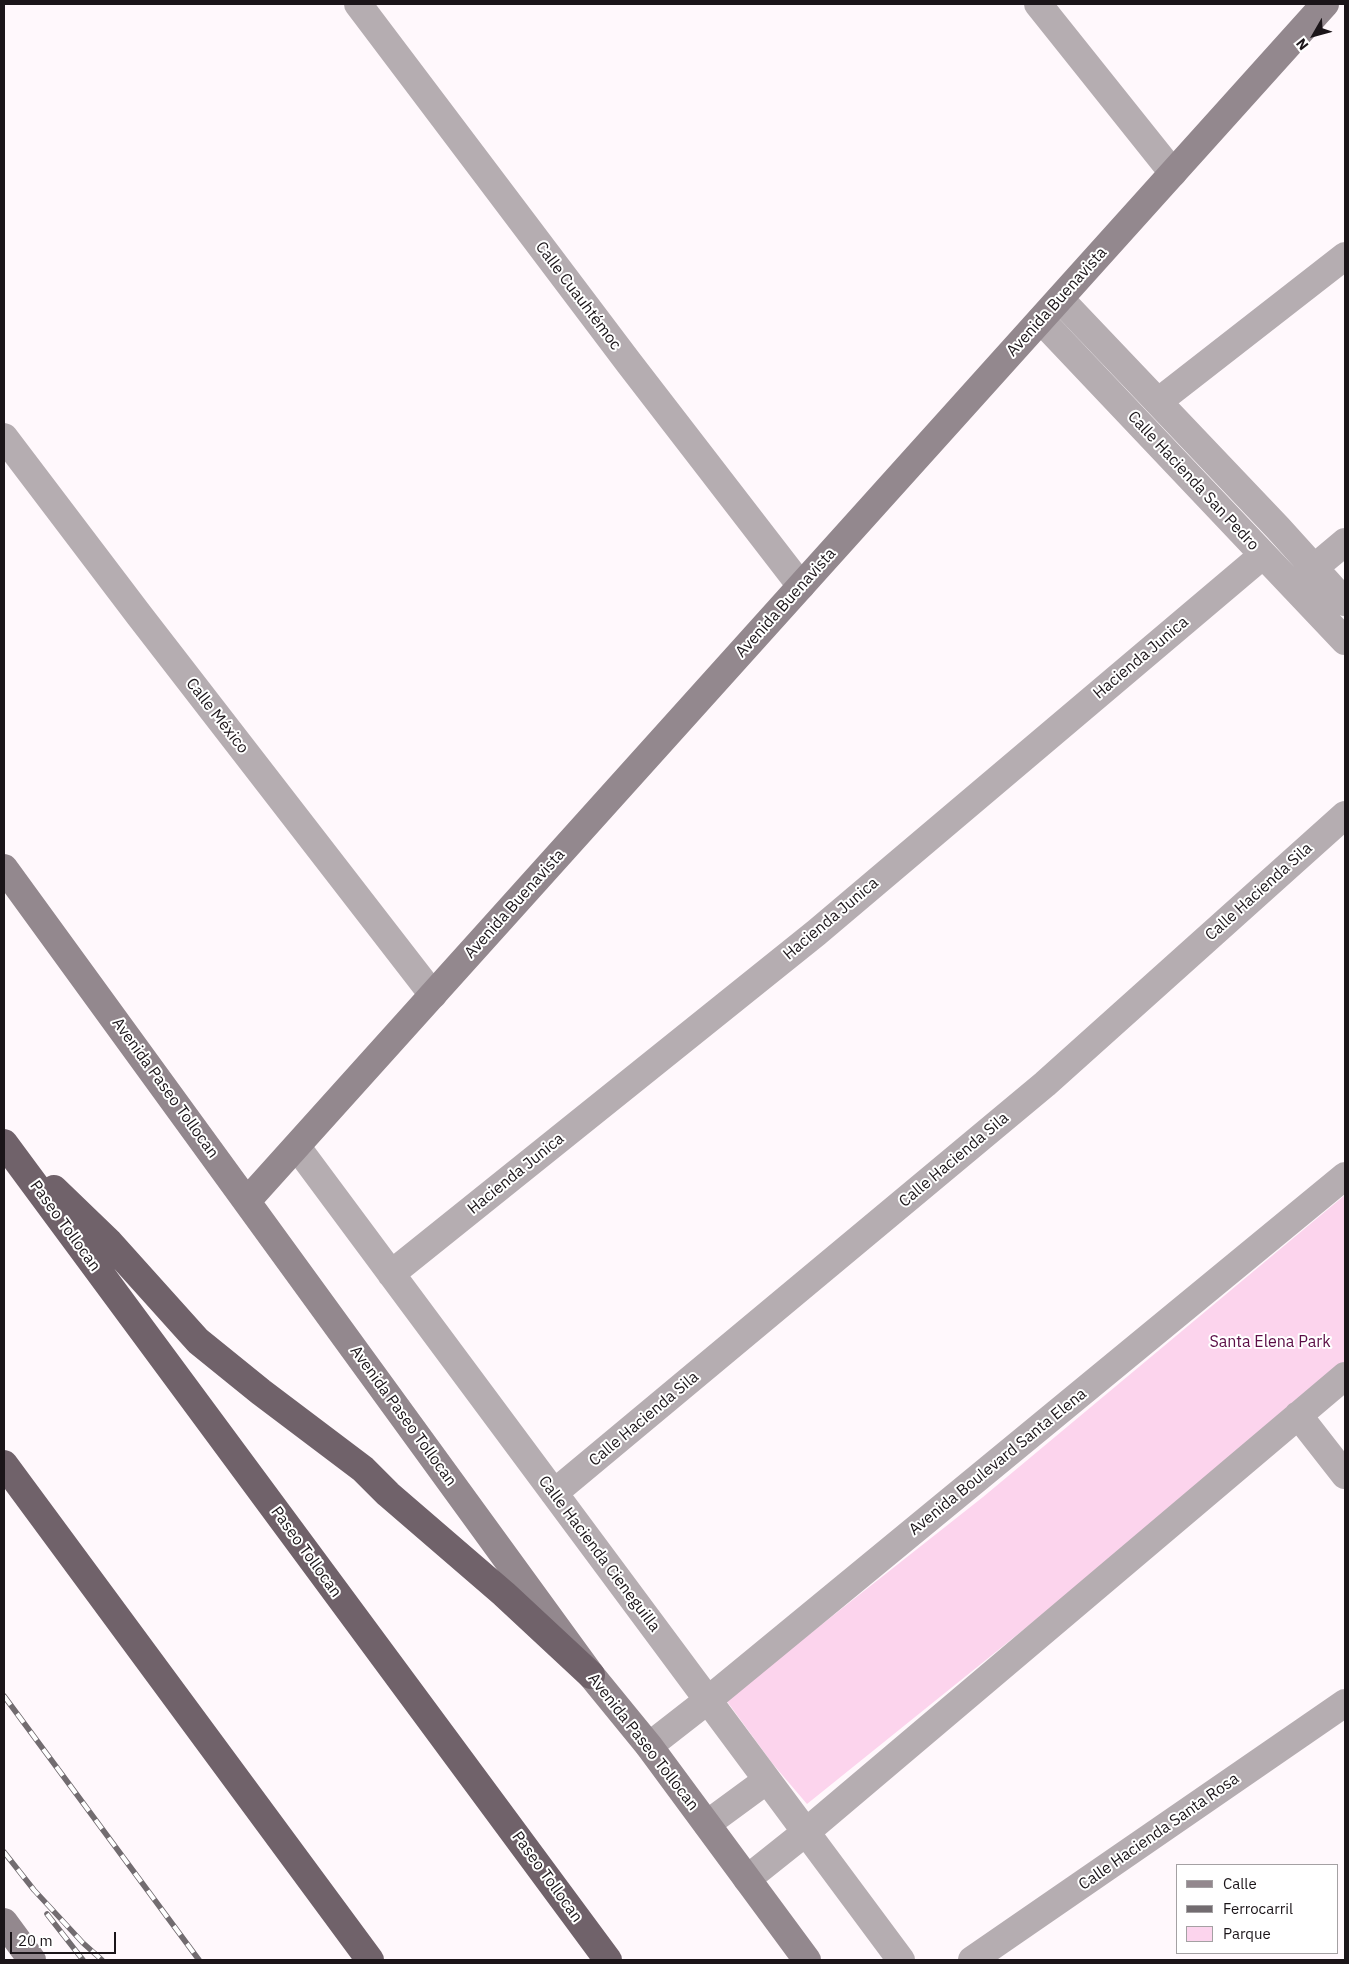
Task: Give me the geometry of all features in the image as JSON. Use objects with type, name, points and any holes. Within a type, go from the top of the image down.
[{"type":"highway","points":[[10,1152],[60,1194],[109,1242],[198,1341],[261,1392],[363,1469],[388,1494],[504,1594],[591,1675]]},
{"type":"highway","name":"Paseo Tollocan","points":[[10,1152],[608,1960]]},
{"type":"highway","points":[[4,1464],[370,1960]]},
{"type":"main road","name":"Avenida Buenavista","points":[[247,1201],[1324,4]]},
{"type":"main road","name":"Avenida Paseo Tollocan","points":[[4,868],[591,1675],[649,1746],[807,1960]]},
{"type":"main road","points":[[4,1922],[32,1960]]},
{"type":"street","name":"Calle Cuauhtémoc","points":[[358,4],[623,355],[801,586]]},
{"type":"street","points":[[1038,4],[1173,173]]},
{"type":"street","points":[[1159,401],[1345,256]]},
{"type":"street","name":"Calle Hacienda San Pedro","points":[[1060,298],[1159,401],[1345,602]]},
{"type":"street","name":"Calle Hacienda San Pedro","points":[[1041,320],[1345,641]]},
{"type":"street","name":"Calle México","points":[[4,437],[433,995]]},
{"type":"street","points":[[1314,568],[1345,542]]},
{"type":"street","name":"Hacienda Junica","points":[[391,1274],[816,933],[1263,555]]},
{"type":"street","name":"Calle Hacienda Sila","points":[[554,1493],[1045,1084],[1345,815]]},
{"type":"street","name":"Calle Hacienda Cieneguilla","points":[[297,1147],[901,1960]]},
{"type":"street","name":"Avenida Boulevard Santa Elena","points":[[649,1746],[708,1700],[1345,1176]]},
{"type":"street","points":[[747,1879],[806,1832],[1345,1376]]},
{"type":"street","points":[[1298,1415],[1345,1474]]},
{"type":"street","name":"Calle Hacienda Santa Rosa","points":[[972,1960],[1345,1703]]},
{"type":"street","points":[[707,1824],[767,1780]]},
{"type":"green space","name":"Santa Elena Park","points":[[1345,1195],[1345,1365],[1043,1614],[807,1804],[772,1763],[726,1700],[983,1497]]},
{"type":"railway","points":[[4,1696],[199,1960]]},
{"type":"railway","points":[[4,1852],[34,1890],[83,1943],[102,1960]]},
{"type":"railway","points":[[47,1914],[83,1960]]}]
